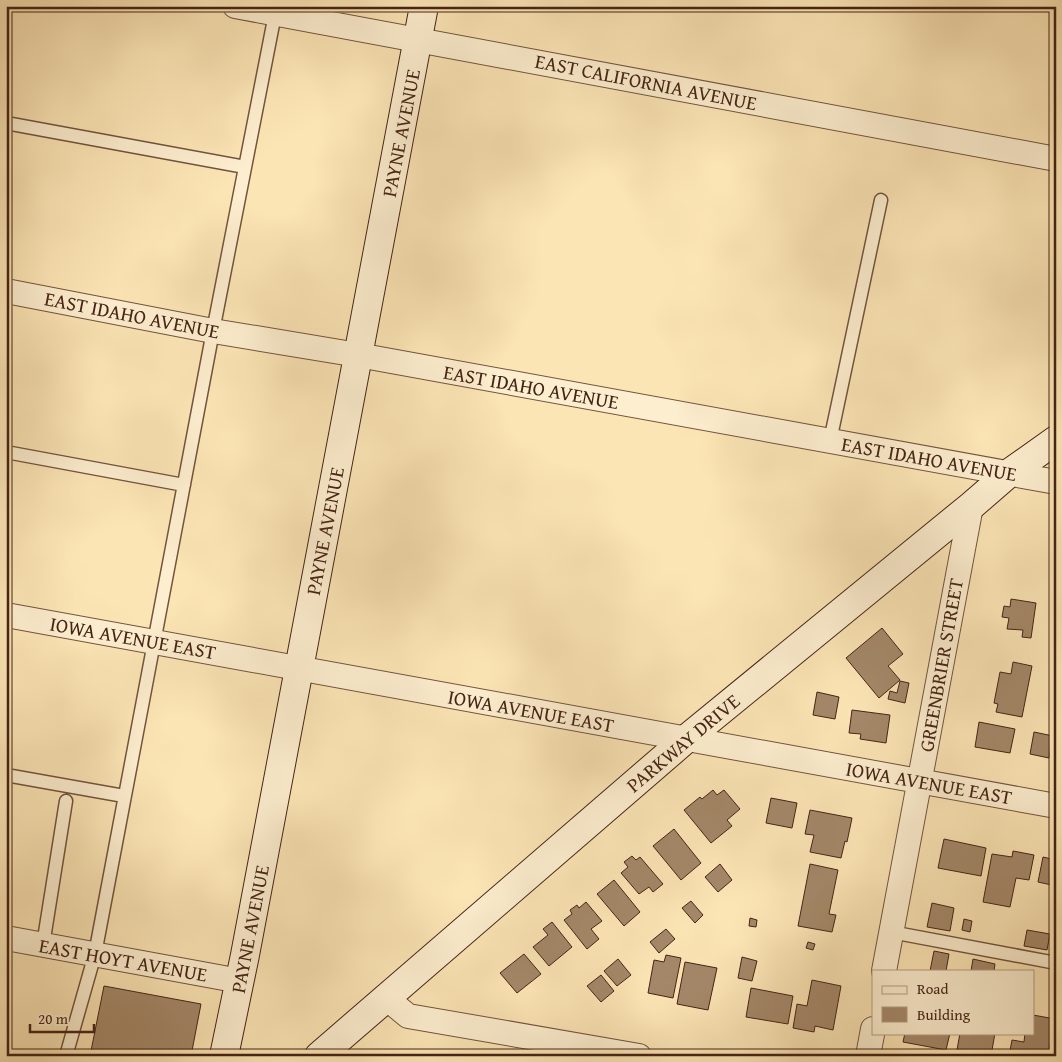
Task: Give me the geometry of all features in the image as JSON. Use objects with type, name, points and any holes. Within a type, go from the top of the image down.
[{"type":"street","name":"EAST CALIFORNIA AVENUE","points":[[235,6],[276,10],[418,39],[1056,159]]},
{"type":"street","name":"PAYNE AVENUE","points":[[224,1056],[240,981],[424,6]]},
{"type":"street","name":"EAST IDAHO AVENUE","points":[[6,291],[213,331],[358,355],[1056,482]]},
{"type":"street","name":"PARKWAY DRIVE","points":[[319,1056],[385,997],[686,739],[1008,474],[1056,440]]},
{"type":"street","name":"GREENBRIER STREET","points":[[884,970],[971,506]]},
{"type":"street","name":"IOWA AVENUE EAST","points":[[6,615],[1056,806]]},
{"type":"street","name":"EAST HOYT AVENUE","points":[[6,938],[240,981]]},
{"type":"street","points":[[385,997],[408,1016],[640,1056]]},
{"type":"street","points":[[868,1056],[872,1034]]},
{"type":"lane","points":[[66,1056],[95,954],[276,10]]},
{"type":"lane","points":[[6,123],[245,167]]},
{"type":"lane","points":[[830,441],[881,200]]},
{"type":"lane","points":[[6,452],[184,485]]},
{"type":"lane","points":[[6,775],[124,796]]},
{"type":"lane","points":[[44,945],[66,801]]},
{"type":"lane","points":[[892,932],[1056,963]]},
{"type":"building","points":[[1011,599],[1036,603],[1031,638],[1022,637],[1023,630],[1007,629],[1009,618],[1002,617],[1004,606],[1010,607]]},
{"type":"building","points":[[882,628],[903,654],[888,666],[900,680],[879,698],[846,658]]},
{"type":"building","points":[[1013,662],[1032,666],[1022,717],[996,712],[998,704],[994,703],[1000,672],[1011,674]]},
{"type":"building","points":[[900,681],[909,683],[905,703],[888,699],[890,691],[897,693]]},
{"type":"building","points":[[817,692],[839,697],[835,719],[813,715]]},
{"type":"building","points":[[852,710],[890,715],[886,743],[860,739],[861,734],[849,733]]},
{"type":"building","points":[[979,722],[1015,729],[1010,753],[975,747]]},
{"type":"building","points":[[1034,732],[1053,736],[1049,758],[1030,754]]},
{"type":"building","points":[[713,790],[717,795],[724,790],[740,809],[727,820],[732,826],[711,843],[684,810],[700,797],[702,799]]},
{"type":"building","points":[[771,798],[797,803],[792,828],[766,823]]},
{"type":"building","points":[[810,810],[852,818],[847,842],[845,841],[841,858],[810,852],[814,835],[805,834]]},
{"type":"building","points":[[674,829],[701,863],[681,880],[653,846]]},
{"type":"building","points":[[944,839],[986,848],[981,876],[938,868]]},
{"type":"building","points":[[1013,851],[1034,855],[1029,880],[1016,878],[1010,907],[983,902],[992,854],[1012,857]]},
{"type":"building","points":[[632,856],[636,860],[640,857],[663,884],[653,892],[649,887],[639,894],[621,873],[628,867],[624,862]]},
{"type":"building","points":[[1043,857],[1056,860],[1056,886],[1038,882]]},
{"type":"building","points":[[720,864],[732,880],[718,892],[705,877]]},
{"type":"building","points":[[810,864],[838,870],[829,914],[836,915],[832,932],[798,926]]},
{"type":"building","points":[[614,880],[640,912],[624,926],[597,894]]},
{"type":"building","points":[[691,901],[703,915],[695,923],[682,908]]},
{"type":"building","points":[[586,902],[602,921],[591,929],[599,939],[587,949],[564,920],[572,914],[570,910],[577,905],[579,908]]},
{"type":"building","points":[[932,903],[954,908],[950,931],[927,927]]},
{"type":"building","points":[[750,918],[757,920],[756,927],[749,926]]},
{"type":"building","points":[[964,919],[972,921],[970,932],[962,930]]},
{"type":"building","points":[[552,922],[572,947],[549,966],[533,947],[548,935],[543,929]]},
{"type":"building","points":[[666,929],[675,939],[659,953],[650,942]]},
{"type":"building","points":[[1027,930],[1050,934],[1047,950],[1024,946]]},
{"type":"building","points":[[808,942],[815,944],[813,950],[806,948]]},
{"type":"building","points":[[934,951],[949,954],[946,970],[930,970]]},
{"type":"building","points":[[524,954],[541,974],[517,993],[500,973]]},
{"type":"building","points":[[666,955],[681,958],[673,998],[648,993],[654,960],[664,962]]},
{"type":"building","points":[[742,957],[757,961],[752,981],[738,978]]},
{"type":"building","points":[[618,959],[631,975],[617,986],[604,971]]},
{"type":"building","points":[[973,959],[995,964],[994,970],[971,970]]},
{"type":"building","points":[[685,962],[717,968],[708,1010],[677,1004]]},
{"type":"building","points":[[601,975],[614,991],[601,1002],[587,986]]},
{"type":"building","points":[[812,980],[841,986],[833,1030],[815,1026],[814,1032],[793,1028],[797,1004],[807,1006]]},
{"type":"building","points":[[104,986],[201,1004],[191,1056],[90,1056]]},
{"type":"building","points":[[751,988],[793,996],[788,1024],[746,1017]]},
{"type":"building","points":[[1034,1015],[1055,1019],[1048,1056],[1009,1056],[1012,1040],[1024,1042],[1025,1034],[1034,1034]]},
{"type":"building","points":[[905,1034],[950,1034],[946,1050],[903,1042]]},
{"type":"building","points":[[960,1034],[995,1034],[991,1056],[977,1054],[977,1056],[970,1056],[970,1052],[957,1050]]}]
